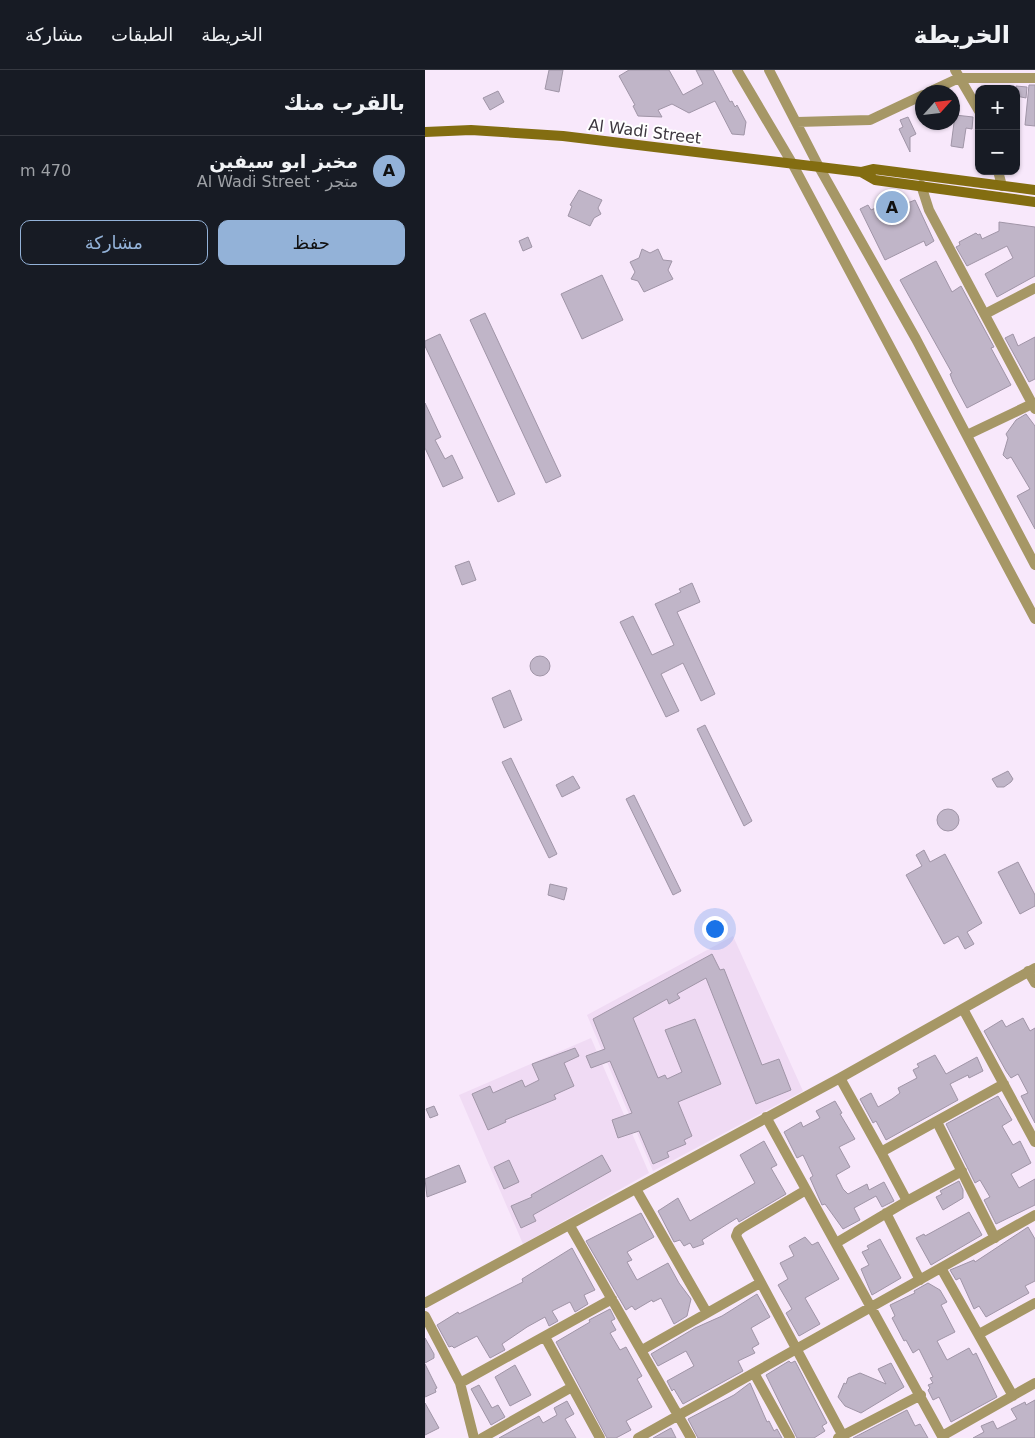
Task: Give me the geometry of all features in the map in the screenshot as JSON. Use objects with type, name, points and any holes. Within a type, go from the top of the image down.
[{"type":"main road","name":"Al Wadi Street","points":[[425,132],[512,132],[792,163],[861,172],[875,180],[1035,202]]},
{"type":"main road","name":"Al Wadi Street","points":[[861,172],[873,168],[1035,190]]},
{"type":"street","points":[[737,70],[792,163],[1035,619]]},
{"type":"street","points":[[769,70],[819,167],[967,435],[1035,565]]},
{"type":"street","points":[[957,74],[975,104]]},
{"type":"street","points":[[940,85],[957,74],[1035,78]]},
{"type":"street","points":[[797,122],[870,120],[915,100]]},
{"type":"street","points":[[999,175],[1002,186]]},
{"type":"street","points":[[921,185],[929,210],[1034,407],[967,435]]},
{"type":"street","points":[[985,314],[1035,288]]},
{"type":"street","points":[[425,1303],[840,1078],[1032,969],[1035,983]]},
{"type":"street","points":[[963,1009],[1004,1084],[1032,1130],[1035,1142]]},
{"type":"street","points":[[840,1078],[907,1201]]},
{"type":"street","points":[[881,1152],[1004,1084]]},
{"type":"street","points":[[766,1117],[921,1395],[942,1437],[1035,1383]]},
{"type":"street","points":[[937,1122],[995,1238]]},
{"type":"street","points":[[836,1243],[961,1171]]},
{"type":"street","points":[[636,1189],[707,1312]]},
{"type":"street","points":[[807,1190],[738,1231],[736,1236],[841,1437],[921,1395]]},
{"type":"street","points":[[887,1213],[920,1280]]},
{"type":"street","points":[[638,1438],[1035,1215]]},
{"type":"street","points":[[570,1226],[691,1438]]},
{"type":"street","points":[[941,1268],[1013,1396]]},
{"type":"street","points":[[642,1350],[760,1283]]},
{"type":"street","points":[[460,1383],[545,1338],[612,1299]]},
{"type":"street","points":[[979,1334],[1034,1306]]},
{"type":"street","points":[[425,1316],[460,1383],[474,1438]]},
{"type":"street","points":[[545,1338],[600,1438]]},
{"type":"street","points":[[754,1373],[790,1438]]},
{"type":"street","points":[[483,1438],[572,1387]]},
{"type":"shaded area","points":[[733,936],[803,1091],[653,1171],[587,1015]]},
{"type":"shaded area","points":[[591,1038],[649,1173],[523,1244],[459,1095]]},
{"type":"building","points":[[549,70],[563,70],[559,92],[545,89]]},
{"type":"building","points":[[629,70],[669,70],[683,95],[703,84],[696,70],[713,70],[730,102],[732,101],[735,107],[737,105],[746,122],[744,135],[732,134],[715,101],[689,113],[672,104],[658,110],[662,117],[638,116],[633,106],[635,105],[619,76]]},
{"type":"building","points":[[1029,85],[1035,85],[1035,126],[1025,125]]},
{"type":"building","points":[[1020,86],[1027,87],[1026,98],[1020,97]]},
{"type":"building","points":[[498,91],[504,102],[490,110],[483,98]]},
{"type":"building","points":[[960,116],[973,117],[972,129],[966,128],[963,148],[951,146],[953,130],[960,130]]},
{"type":"building","points":[[908,117],[916,134],[910,137],[910,152],[899,129],[903,127],[900,120]]},
{"type":"building","points":[[579,190],[602,200],[598,208],[601,214],[594,218],[590,226],[568,216],[572,206],[570,205]]},
{"type":"building","points":[[915,200],[934,241],[926,246],[924,241],[885,260],[860,209],[868,205],[871,210],[878,207],[880,211],[886,208],[888,211]]},
{"type":"building","points":[[999,222],[1035,227],[1035,276],[997,297],[985,274],[1013,258],[1007,246],[967,266],[956,247],[960,245],[959,242],[976,233],[980,234],[982,239],[999,231]]},
{"type":"building","points":[[528,237],[532,247],[523,251],[519,241]]},
{"type":"building","points":[[642,249],[650,253],[658,249],[663,260],[672,261],[668,270],[673,279],[644,292],[638,281],[631,279],[635,272],[630,262],[639,258]]},
{"type":"building","points":[[936,261],[952,292],[961,286],[994,347],[991,348],[1011,385],[967,408],[953,382],[950,374],[952,373],[900,280]]},
{"type":"building","points":[[602,275],[623,320],[582,339],[561,294]]},
{"type":"building","points":[[485,313],[561,476],[546,483],[470,320]]},
{"type":"building","points":[[440,334],[515,494],[498,502],[425,346],[425,341]]},
{"type":"building","points":[[1013,334],[1018,346],[1035,337],[1035,379],[1029,382],[1005,338]]},
{"type":"building","points":[[425,403],[441,437],[435,440],[445,459],[452,455],[463,478],[443,487],[425,448]]},
{"type":"building","points":[[1026,414],[1035,426],[1035,529],[1017,496],[1030,489],[1011,457],[1007,459],[1003,455],[1008,438],[1006,434],[1016,420]]},
{"type":"building","points":[[469,561],[476,580],[462,585],[455,566]]},
{"type":"building","points":[[692,583],[700,602],[677,612],[715,694],[701,701],[683,663],[661,674],[679,711],[666,717],[620,622],[633,616],[652,655],[674,645],[655,604],[681,592],[679,589]]},
{"type":"building","points":[[540,656],[547,659],[550,666],[547,673],[540,676],[533,673],[530,666],[533,659]]},
{"type":"building","points":[[510,690],[522,720],[504,728],[492,698]]},
{"type":"building","points":[[705,725],[752,821],[744,826],[697,729]]},
{"type":"building","points":[[511,758],[557,854],[549,858],[502,762]]},
{"type":"building","points":[[1008,771],[1013,779],[1011,782],[1004,787],[997,787],[992,779]]},
{"type":"building","points":[[573,776],[580,788],[562,797],[556,785]]},
{"type":"building","points":[[634,795],[681,891],[673,895],[626,799]]},
{"type":"building","points":[[948,809],[956,812],[959,820],[956,828],[948,831],[940,828],[937,820],[940,812]]},
{"type":"building","points":[[924,850],[930,862],[945,854],[982,923],[967,932],[974,944],[965,949],[958,936],[944,944],[906,875],[922,866],[916,855]]},
{"type":"building","points":[[1018,862],[1035,895],[1035,906],[1020,914],[998,872]]},
{"type":"building","points":[[550,884],[567,888],[564,900],[548,895]]},
{"type":"building","points":[[712,954],[720,970],[724,969],[762,1065],[779,1059],[791,1090],[756,1104],[706,978],[677,994],[680,998],[669,1004],[667,999],[633,1018],[658,1078],[665,1075],[667,1079],[682,1072],[665,1030],[695,1019],[721,1084],[678,1102],[692,1136],[684,1140],[686,1144],[667,1152],[669,1157],[653,1164],[639,1131],[618,1138],[612,1120],[632,1113],[610,1061],[591,1068],[586,1056],[605,1049],[593,1019]]},
{"type":"building","points":[[1023,1018],[1030,1031],[1035,1028],[1035,1123],[1021,1096],[1028,1093],[1018,1074],[1011,1078],[984,1031],[1002,1020],[1006,1027]]},
{"type":"building","points":[[575,1048],[579,1056],[564,1063],[574,1086],[554,1095],[556,1099],[505,1120],[506,1122],[488,1130],[472,1094],[490,1086],[493,1093],[522,1080],[525,1087],[539,1080],[532,1064]]},
{"type":"building","points":[[935,1055],[946,1074],[977,1057],[983,1071],[969,1078],[968,1075],[950,1084],[958,1100],[886,1140],[876,1121],[873,1123],[860,1099],[871,1093],[878,1107],[892,1099],[900,1093],[898,1088],[917,1078],[913,1070],[919,1067],[917,1064]]},
{"type":"building","points":[[998,1096],[1012,1120],[1002,1126],[1013,1145],[1020,1141],[1031,1163],[1011,1174],[1019,1188],[1035,1179],[1035,1205],[996,1224],[984,1200],[990,1197],[980,1180],[975,1183],[946,1124]]},
{"type":"building","points":[[835,1101],[842,1113],[840,1114],[855,1139],[839,1147],[850,1167],[836,1175],[843,1189],[848,1194],[867,1184],[869,1190],[884,1182],[894,1201],[882,1207],[876,1196],[854,1208],[860,1220],[843,1229],[825,1204],[822,1205],[810,1178],[813,1176],[803,1155],[797,1158],[784,1132],[801,1122],[803,1127],[820,1118],[816,1111]]},
{"type":"building","points":[[434,1106],[438,1115],[430,1118],[426,1109]]},
{"type":"building","points":[[764,1141],[777,1165],[771,1168],[786,1194],[739,1222],[737,1218],[702,1240],[704,1244],[693,1248],[690,1243],[684,1246],[680,1240],[674,1242],[658,1211],[678,1198],[690,1221],[755,1183],[740,1155]]},
{"type":"building","points":[[602,1155],[611,1171],[533,1215],[536,1221],[521,1228],[511,1206],[532,1197],[531,1195]]},
{"type":"building","points":[[509,1160],[519,1182],[504,1189],[494,1167]]},
{"type":"building","points":[[459,1165],[466,1182],[427,1197],[425,1179]]},
{"type":"building","points":[[959,1181],[963,1190],[963,1198],[943,1210],[936,1197],[942,1194],[940,1191]]},
{"type":"building","points":[[969,1212],[982,1235],[931,1265],[916,1238],[924,1234],[925,1236]]},
{"type":"building","points":[[641,1213],[654,1237],[627,1252],[632,1260],[627,1262],[637,1280],[668,1263],[691,1299],[687,1316],[674,1324],[661,1298],[653,1302],[652,1300],[635,1310],[632,1306],[626,1310],[586,1241]]},
{"type":"building","points":[[1028,1227],[1035,1239],[1035,1281],[1025,1286],[1029,1293],[986,1317],[979,1306],[974,1309],[960,1278],[956,1280],[950,1270],[974,1260],[975,1262]]},
{"type":"building","points":[[805,1237],[812,1245],[818,1242],[839,1279],[805,1298],[820,1324],[799,1336],[786,1313],[792,1309],[778,1285],[788,1279],[780,1263],[794,1256],[789,1246]]},
{"type":"building","points":[[880,1239],[901,1278],[872,1295],[861,1269],[869,1265],[862,1252],[869,1249],[867,1246]]},
{"type":"building","points":[[572,1248],[595,1290],[584,1295],[588,1304],[575,1312],[570,1302],[552,1311],[558,1321],[549,1326],[545,1317],[502,1344],[505,1350],[490,1358],[477,1336],[454,1348],[452,1346],[449,1347],[437,1325],[458,1312],[459,1314],[523,1282],[522,1279]]},
{"type":"building","points":[[928,1283],[940,1290],[947,1302],[941,1305],[955,1332],[937,1341],[947,1360],[969,1348],[973,1355],[976,1353],[997,1397],[951,1422],[939,1397],[933,1400],[928,1390],[930,1388],[928,1385],[933,1383],[930,1378],[933,1377],[919,1349],[913,1353],[906,1340],[904,1341],[892,1318],[895,1316],[890,1305],[915,1293],[914,1291]]},
{"type":"building","points":[[757,1294],[770,1317],[751,1328],[759,1344],[752,1348],[755,1353],[738,1361],[743,1371],[683,1404],[674,1389],[672,1391],[667,1381],[694,1366],[686,1351],[658,1366],[651,1354],[695,1328],[722,1316]]},
{"type":"building","points":[[610,1309],[615,1319],[611,1321],[616,1330],[610,1333],[620,1350],[626,1347],[642,1376],[637,1379],[652,1407],[626,1421],[631,1430],[616,1438],[607,1438],[556,1342],[590,1322],[589,1320]]},
{"type":"building","points":[[425,1338],[434,1354],[434,1358],[425,1363]]},
{"type":"building","points":[[789,1361],[791,1363],[795,1361],[827,1423],[822,1426],[825,1431],[814,1438],[797,1438],[766,1375]]},
{"type":"building","points":[[891,1363],[904,1387],[861,1413],[845,1406],[838,1397],[848,1378],[860,1373],[886,1384],[878,1369]]},
{"type":"building","points":[[425,1364],[437,1388],[435,1389],[436,1392],[425,1397]]},
{"type":"building","points":[[515,1365],[531,1395],[510,1406],[495,1377]]},
{"type":"building","points":[[750,1383],[767,1422],[769,1421],[774,1431],[777,1429],[782,1438],[698,1438],[688,1419],[734,1395]]},
{"type":"building","points":[[479,1385],[492,1408],[498,1405],[505,1417],[491,1425],[471,1389]]},
{"type":"building","points":[[1035,1400],[1035,1438],[973,1438],[984,1432],[981,1426],[993,1421],[997,1429],[1017,1419],[1011,1409],[1025,1402],[1026,1405]]},
{"type":"building","points":[[567,1401],[574,1414],[565,1419],[576,1438],[499,1438],[539,1416],[543,1423],[557,1415],[554,1408]]},
{"type":"building","points":[[425,1403],[439,1428],[425,1435]]},
{"type":"building","points":[[907,1410],[915,1426],[920,1424],[928,1438],[853,1438]]},
{"type":"building","points":[[671,1428],[676,1438],[653,1438]]},
{"type":"place","name":"مخبز ابو سيفين","points":[[892,207]]}]
